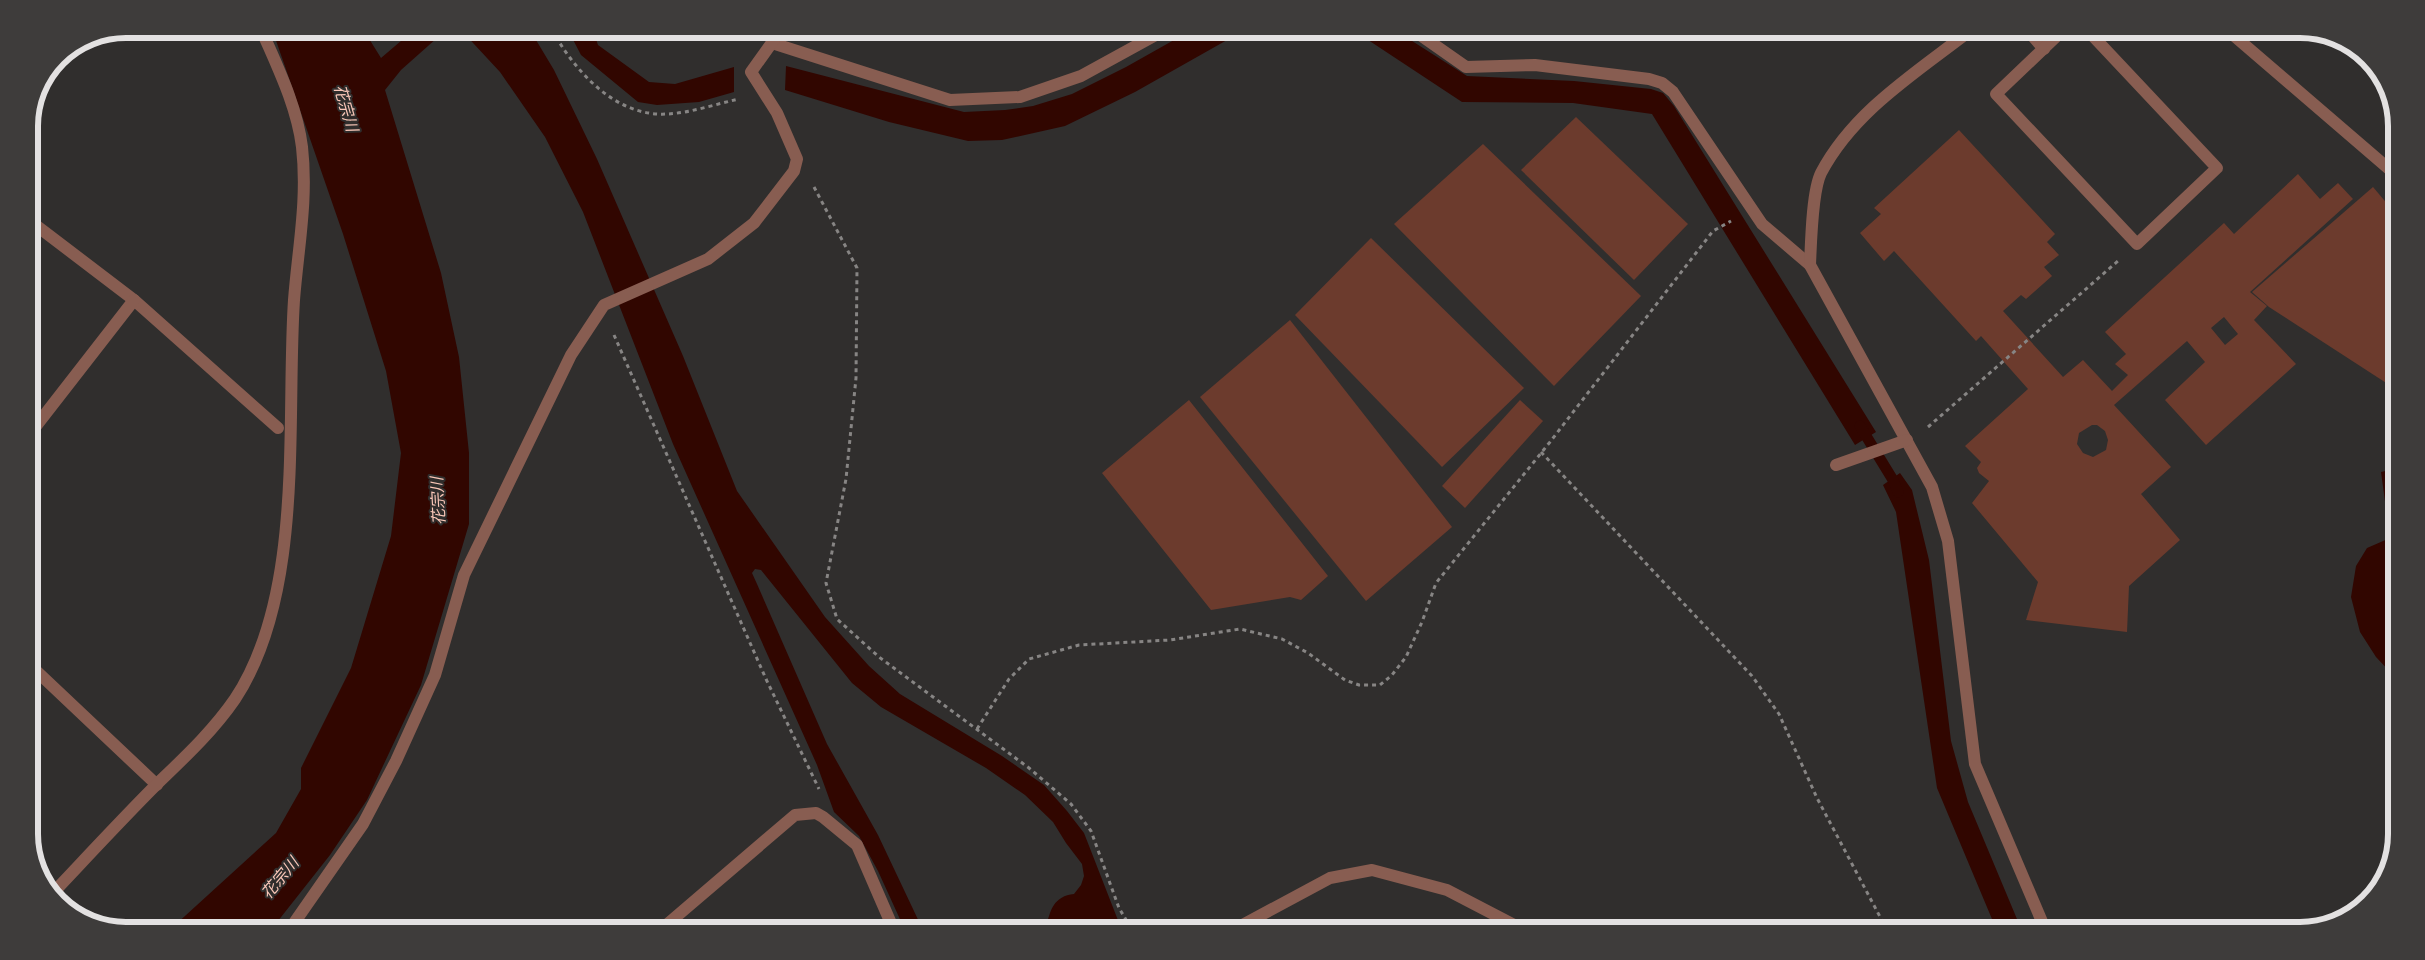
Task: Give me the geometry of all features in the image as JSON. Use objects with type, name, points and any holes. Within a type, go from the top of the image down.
[{"type":"street","points":[[57,889],[198,744],[235,698],[259,652],[274,598],[283,551],[290,453],[294,300],[305,198],[302,144],[288,94],[265,38]]},
{"type":"street","points":[[295,922],[363,824],[396,761],[435,675],[464,575],[571,355],[604,305],[708,259],[754,223],[794,171],[797,159],[777,113],[751,72],[775,38]]},
{"type":"street","points":[[772,43],[950,100],[1020,97],[1081,76],[1151,38]]},
{"type":"street","points":[[1425,38],[1466,67],[1534,65],[1649,79],[1662,83],[1673,92],[1762,224],[1810,265],[1932,486],[1948,541],[1975,764],[2042,922]]},
{"type":"street","points":[[1810,265],[1812,225],[1820,175],[1868,111],[1961,38]]},
{"type":"street","points":[[2034,38],[2044,49]]},
{"type":"street","points":[[2055,38],[1996,94],[2137,244],[2217,168],[2095,38]]},
{"type":"street","points":[[2237,38],[2387,167]]},
{"type":"street","points":[[38,227],[134,300],[278,428]]},
{"type":"street","points":[[38,423],[134,300]]},
{"type":"street","points":[[1836,466],[1907,440]]},
{"type":"street","points":[[38,673],[157,785]]},
{"type":"street","points":[[670,922],[795,815],[816,813],[857,845],[891,922]]},
{"type":"street","points":[[1248,922],[1330,878],[1372,870],[1447,890],[1509,922]]},
{"type":"path","points":[[556,38],[565,54],[583,75],[615,100],[638,112],[668,114],[742,98],[763,90]]},
{"type":"path","points":[[797,159],[838,228],[857,268],[856,378],[846,479],[826,583],[837,619],[879,657],[1028,768],[1071,804],[1091,831],[1119,908],[1127,922]]},
{"type":"path","points":[[976,729],[1009,679],[1029,658],[1079,645],[1170,640],[1240,629],[1282,639],[1308,653],[1345,680],[1359,685],[1380,685],[1392,675],[1406,656],[1422,622],[1436,583],[1541,452],[1713,231]]},
{"type":"path","points":[[1928,427],[2137,244]]},
{"type":"path","points":[[604,305],[618,343],[766,679],[818,784],[823,817]]},
{"type":"path","points":[[1541,452],[1752,676],[1779,714],[1817,798],[1883,922]]},
{"type":"water","name":"花宗川","points":[[275,38],[369,38],[381,58],[404,38],[437,38],[401,70],[385,90],[441,273],[459,357],[469,453],[469,524],[421,685],[367,800],[330,855],[277,922],[178,922],[276,833],[301,789],[301,768],[351,668],[391,536],[401,453],[386,371],[343,234]]},
{"type":"water","points":[[468,38],[535,38],[554,70],[597,159],[683,356],[737,491],[825,617],[869,666],[900,694],[1002,756],[1044,785],[1084,833],[1119,922],[1047,922],[1051,910],[1057,901],[1067,895],[1074,894],[1081,885],[1084,876],[1082,864],[1053,822],[1025,795],[986,768],[881,707],[852,683],[761,570],[755,569],[752,573],[827,744],[878,835],[919,922],[901,922],[878,871],[859,836],[834,812],[817,765],[673,444],[583,212],[545,137],[500,72]]},
{"type":"water","points":[[572,38],[596,38],[598,45],[649,82],[675,84],[734,67],[734,92],[699,102],[657,105],[638,102],[581,55]]},
{"type":"water","points":[[1178,38],[1231,38],[1135,92],[1065,126],[1002,140],[968,141],[889,122],[785,90],[786,66],[964,112],[1005,110],[1033,106],[1072,94]]},
{"type":"water","points":[[1365,38],[1407,38],[1467,76],[1574,81],[1651,89],[1663,93],[1674,106],[1876,432],[1855,445],[1652,114],[1573,103],[1462,102]]},
{"type":"water","points":[[2387,471],[2388,520],[2381,472]]},
{"type":"water","points":[[1900,473],[1912,490],[1929,560],[1951,741],[1968,802],[2018,922],[1993,922],[1937,788],[1896,512],[1883,485]]},
{"type":"water","points":[[2388,539],[2388,670],[2376,657],[2360,632],[2351,597],[2356,566],[2367,548]]},
{"type":"building","points":[[1576,117],[1688,224],[1634,280],[1521,170]]},
{"type":"building","points":[[1959,130],[2055,234],[2047,242],[2059,255],[2044,267],[2052,276],[2026,299],[2021,295],[2003,311],[2063,377],[2083,360],[2112,391],[2128,375],[2115,364],[2126,354],[2105,332],[2224,223],[2234,234],[2298,174],[2320,199],[2338,183],[2353,199],[2250,292],[2267,306],[2254,320],[2296,364],[2206,445],[2165,400],[2205,362],[2187,341],[2114,405],[2171,467],[2141,494],[2180,540],[2129,586],[2127,632],[2026,620],[2038,582],[1972,503],[1989,481],[1979,473],[1977,468],[1981,462],[1965,446],[2028,389],[1981,336],[1976,341],[1894,251],[1884,261],[1860,233],[1881,214],[1874,208]],"holes":[[[2224,317],[2238,334],[2225,345],[2211,328]],[[2092,425],[2097,425],[2105,431],[2108,440],[2106,450],[2093,457],[2083,453],[2077,444],[2079,433]]]},
{"type":"building","points":[[1483,144],[1641,296],[1554,386],[1394,224]]},
{"type":"building","points":[[2373,187],[2387,204],[2387,384],[2269,307],[2252,292]]},
{"type":"building","points":[[1371,238],[1524,388],[1442,467],[1295,315]]},
{"type":"building","points":[[1290,320],[1452,527],[1366,601],[1200,397]]},
{"type":"building","points":[[1189,400],[1328,576],[1301,600],[1290,597],[1211,610],[1102,473]]},
{"type":"building","points":[[1520,400],[1543,421],[1465,508],[1442,486]]},
{"type":"waterway","points":[[1860,426],[1893,480],[1898,492]]}]
